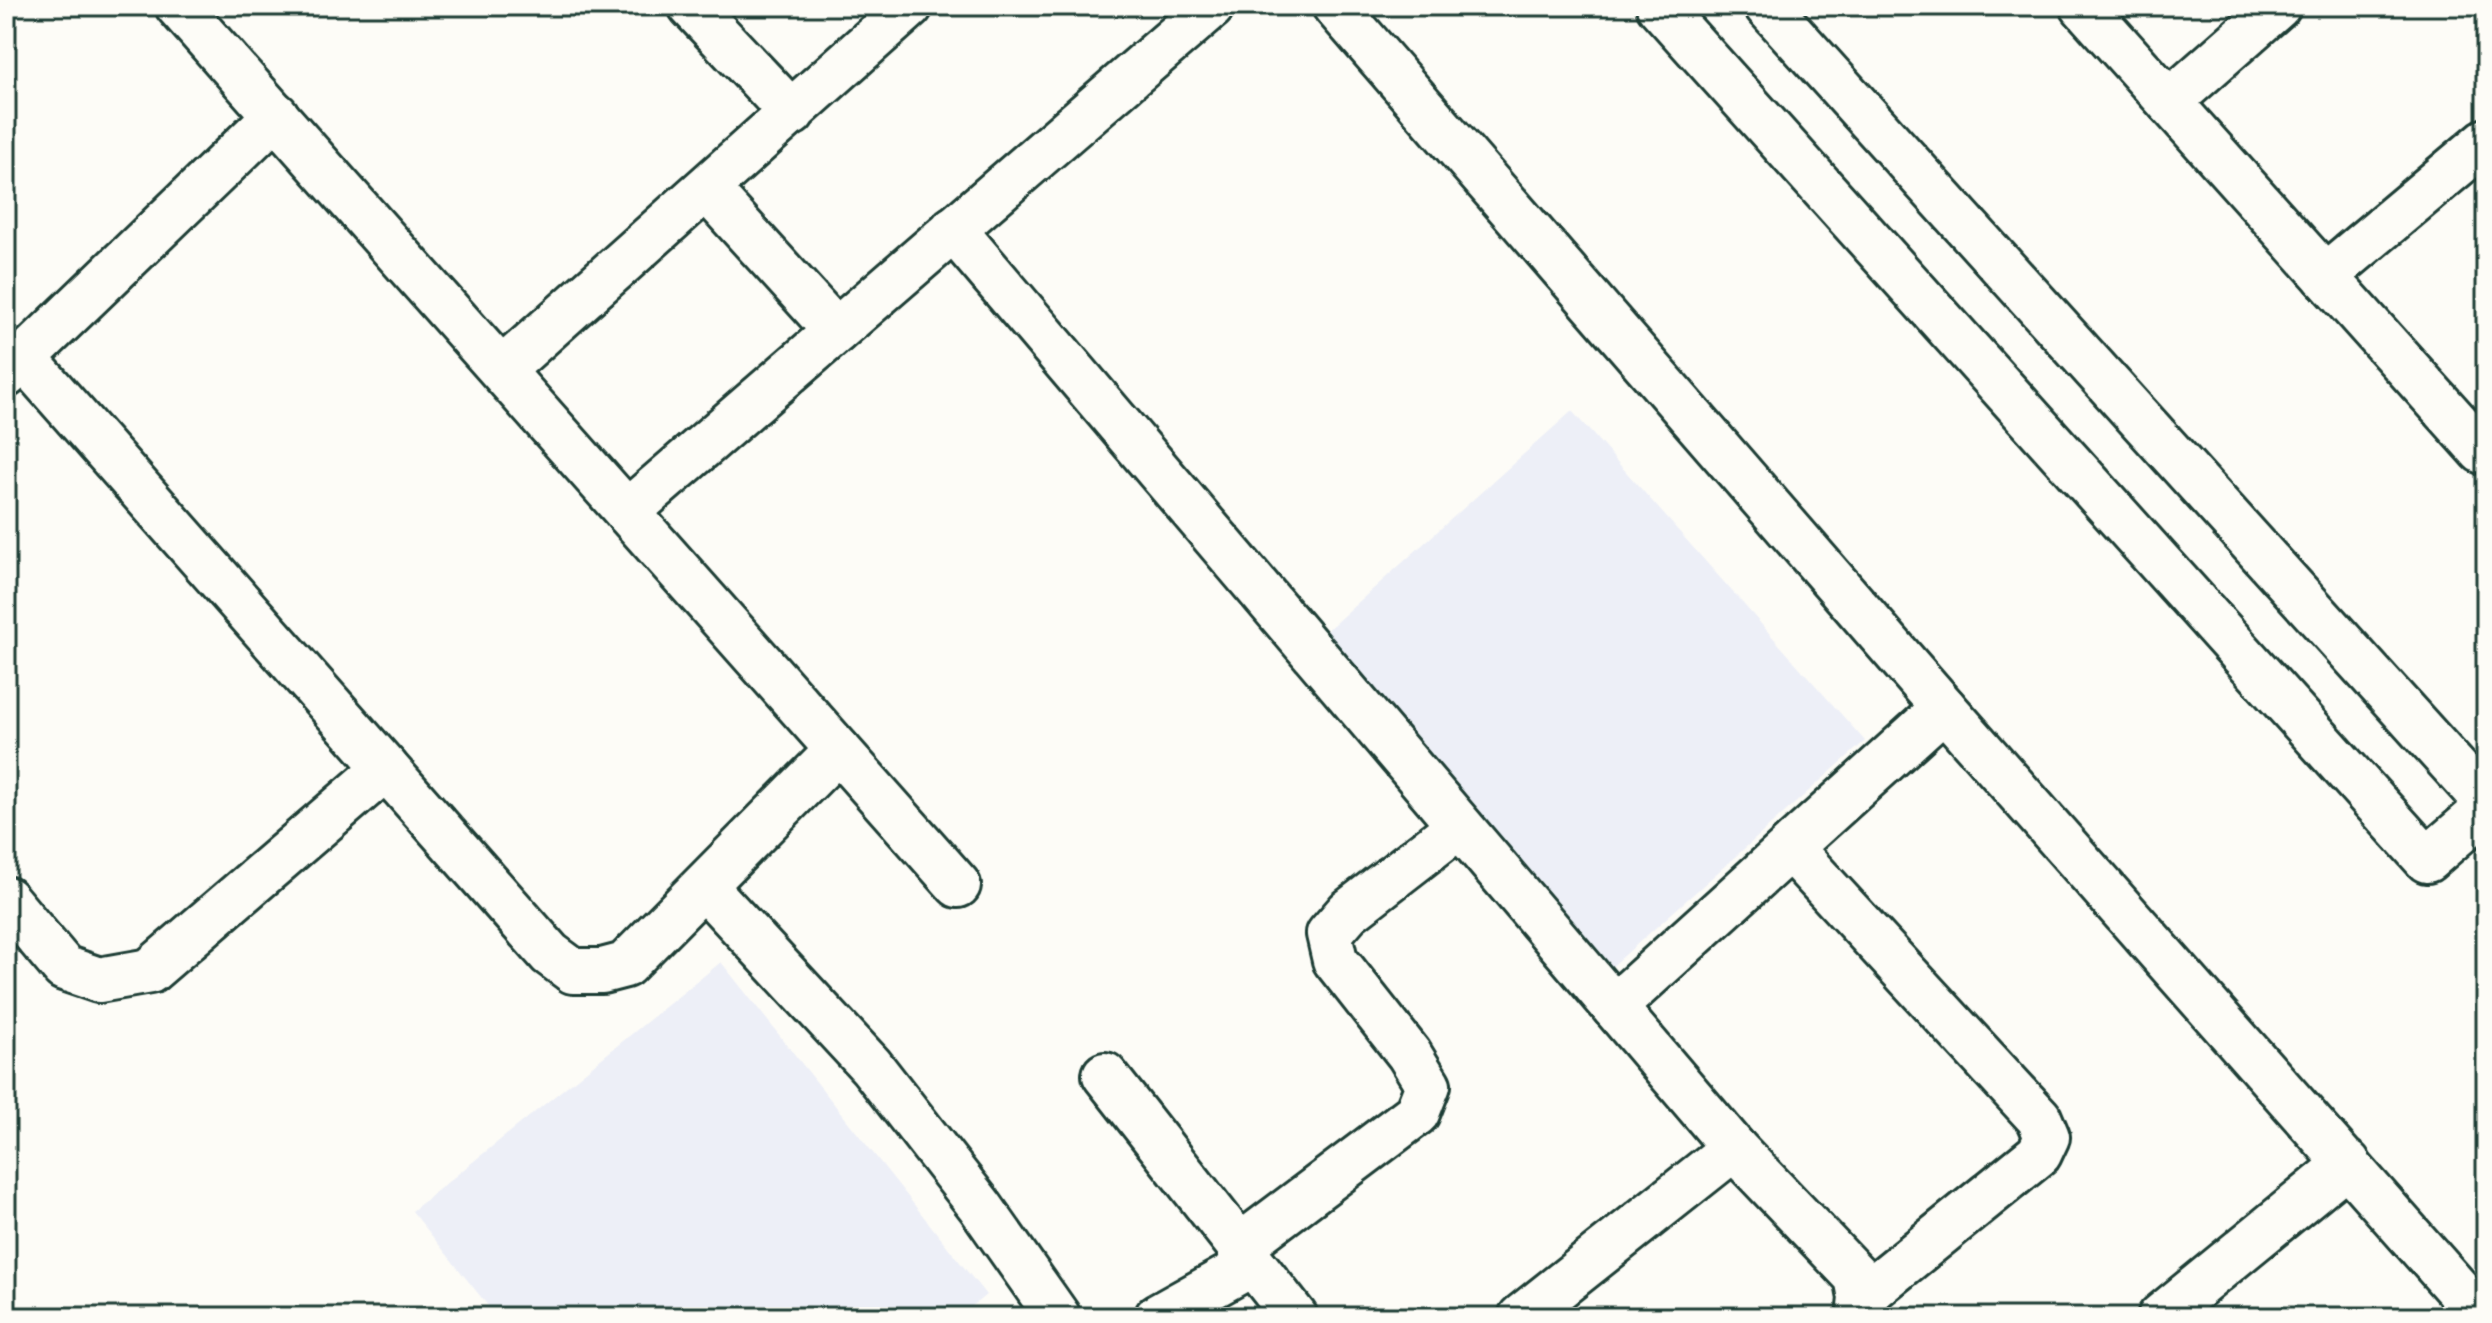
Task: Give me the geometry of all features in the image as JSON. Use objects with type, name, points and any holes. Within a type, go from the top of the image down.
[{"type":"street","points":[[178,6],[958,885]]},
{"type":"street","points":[[691,6],[792,113]]},
{"type":"street","points":[[502,370],[910,6]]},
{"type":"street","points":[[627,512],[1212,6]]},
{"type":"street","points":[[1335,6],[1944,708],[2348,1163],[2480,1305]]},
{"type":"street","points":[[1659,6],[2427,860],[2486,809]]},
{"type":"street","points":[[1767,6],[2486,802]]},
{"type":"street","points":[[2083,6],[2482,451],[2486,448]]},
{"type":"street","points":[[2169,102],[2278,6]]},
{"type":"street","points":[[276,115],[15,366],[386,768],[550,954],[573,971],[602,971],[625,965],[838,750]]},
{"type":"street","points":[[2325,276],[2486,141]]},
{"type":"street","points":[[707,189],[836,331]]},
{"type":"street","points":[[953,229],[1734,1148],[1857,1277],[1860,1308]]},
{"type":"street","points":[[1614,1007],[1944,708]]},
{"type":"street","points":[[6,899],[64,968],[99,980],[150,971],[386,768]]},
{"type":"street","points":[[1157,1317],[1246,1255],[1417,1113],[1428,1085],[1409,1054],[1335,960],[1329,934],[1348,912],[1459,826]]},
{"type":"street","points":[[1790,848],[2039,1118],[2047,1137],[2039,1154],[1860,1308]]},
{"type":"street","points":[[704,886],[871,1066],[980,1206],[1058,1317]]},
{"type":"street","points":[[1105,1075],[1295,1317]]},
{"type":"street","points":[[1521,1317],[1734,1148]]},
{"type":"street","points":[[2160,1317],[2348,1163]]},
{"type":"shaded area","points":[[1572,411],[1865,741],[1607,971],[1315,641]]},
{"type":"shaded area","points":[[721,962],[986,1295],[959,1317],[497,1317],[412,1211]]}]
